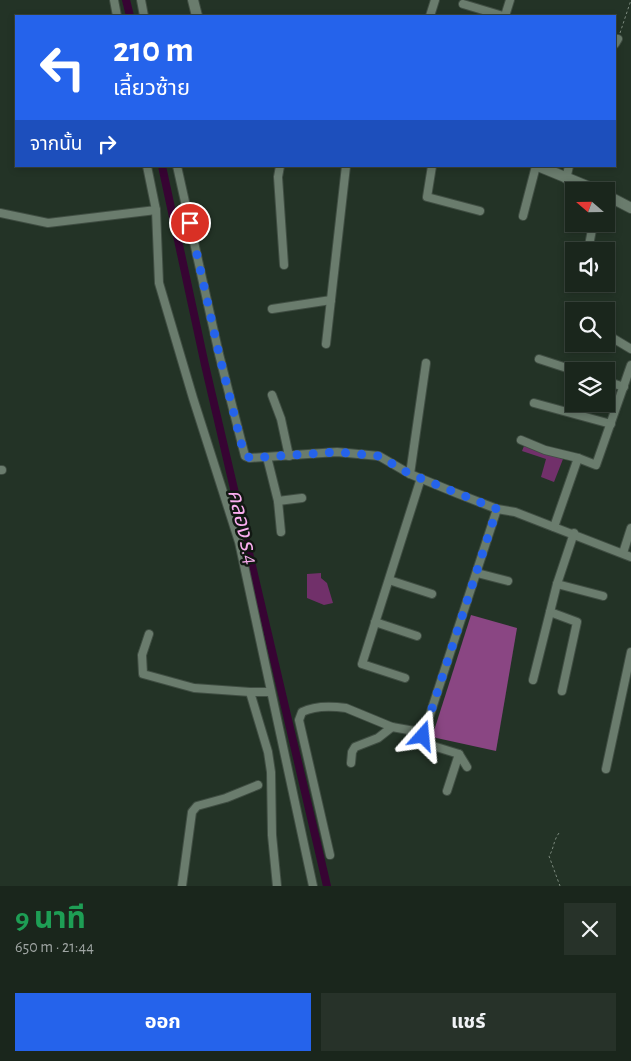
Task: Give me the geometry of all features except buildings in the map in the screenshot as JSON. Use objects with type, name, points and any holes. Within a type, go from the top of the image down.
[{"type":"street","points":[[114,0],[117,15]]},
{"type":"street","points":[[141,0],[144,15]]},
{"type":"street","points":[[193,0],[197,15]]},
{"type":"street","points":[[430,15],[435,0]]},
{"type":"street","points":[[504,15],[510,0]]},
{"type":"street","points":[[463,4],[501,15]]},
{"type":"street","points":[[147,167],[156,210],[159,283],[239,542],[313,886]]},
{"type":"street","points":[[177,167],[219,354],[244,454],[250,458],[337,452],[379,456],[410,474],[497,509],[515,512],[574,533],[627,555],[631,528]]},
{"type":"street","points":[[280,167],[278,177],[284,265]]},
{"type":"street","points":[[326,344],[346,167]]},
{"type":"street","points":[[432,167],[427,197],[480,211]]},
{"type":"street","points":[[523,216],[537,167]]},
{"type":"street","points":[[539,167],[574,182]]},
{"type":"street","points":[[566,179],[569,167]]},
{"type":"street","points":[[615,200],[631,208]]},
{"type":"street","points":[[0,213],[48,223],[156,210]]},
{"type":"street","points":[[272,309],[332,300]]},
{"type":"street","points":[[615,339],[631,349]]},
{"type":"street","points":[[539,359],[565,367]]},
{"type":"street","points":[[410,474],[426,363]]},
{"type":"street","points":[[521,440],[545,450],[578,458],[596,465],[631,365]]},
{"type":"street","points":[[615,384],[624,387]]},
{"type":"street","points":[[272,395],[281,419],[289,456]]},
{"type":"street","points":[[534,403],[610,424]]},
{"type":"street","points":[[267,457],[278,501],[281,532]]},
{"type":"street","points":[[554,527],[578,458]]},
{"type":"street","points":[[405,678],[362,664],[421,478]]},
{"type":"street","points":[[278,501],[302,498]]},
{"type":"street","points":[[423,736],[497,509]]},
{"type":"street","points":[[533,680],[557,584],[574,533]]},
{"type":"street","points":[[477,574],[508,581]]},
{"type":"street","points":[[389,580],[432,594]]},
{"type":"street","points":[[557,584],[604,596]]},
{"type":"street","points":[[550,612],[577,622],[562,691]]},
{"type":"street","points":[[375,622],[417,636]]},
{"type":"street","points":[[149,634],[142,655],[143,674],[194,688],[270,692]]},
{"type":"street","points":[[606,769],[631,652]]},
{"type":"street","points":[[250,692],[268,752],[271,772],[272,835],[277,886]]},
{"type":"street","points":[[330,856],[299,716],[302,712],[307,709],[346,708],[392,727],[420,732],[424,734],[423,736],[433,746],[459,754],[467,767]]},
{"type":"street","points":[[351,763],[352,752],[355,747],[378,738],[392,727]]},
{"type":"street","points":[[446,791],[459,754]]},
{"type":"street","points":[[182,886],[192,812],[197,806],[226,798],[258,785]]},
{"type":"path","points":[[616,42],[631,0]]},
{"type":"path","points":[[559,833],[552,845],[552,851],[549,856],[560,886]]},
{"type":"shaded area","points":[[524,446],[563,459],[554,482],[541,477],[546,459],[522,451]]},
{"type":"shaded area","points":[[321,573],[321,578],[327,583],[333,603],[324,605],[307,598],[307,574]]},
{"type":"shaded area","points":[[471,615],[517,628],[496,751],[432,737]]},
{"type":"waterway","name":"คลอง ร.4","points":[[126,0],[130,15]]},
{"type":"waterway","name":"คลอง ร.4","points":[[162,167],[205,365],[327,886]]},
{"type":"route","points":[[190,223],[219,354],[244,454],[250,458],[337,452],[379,456],[410,474],[497,509],[423,736]]}]
